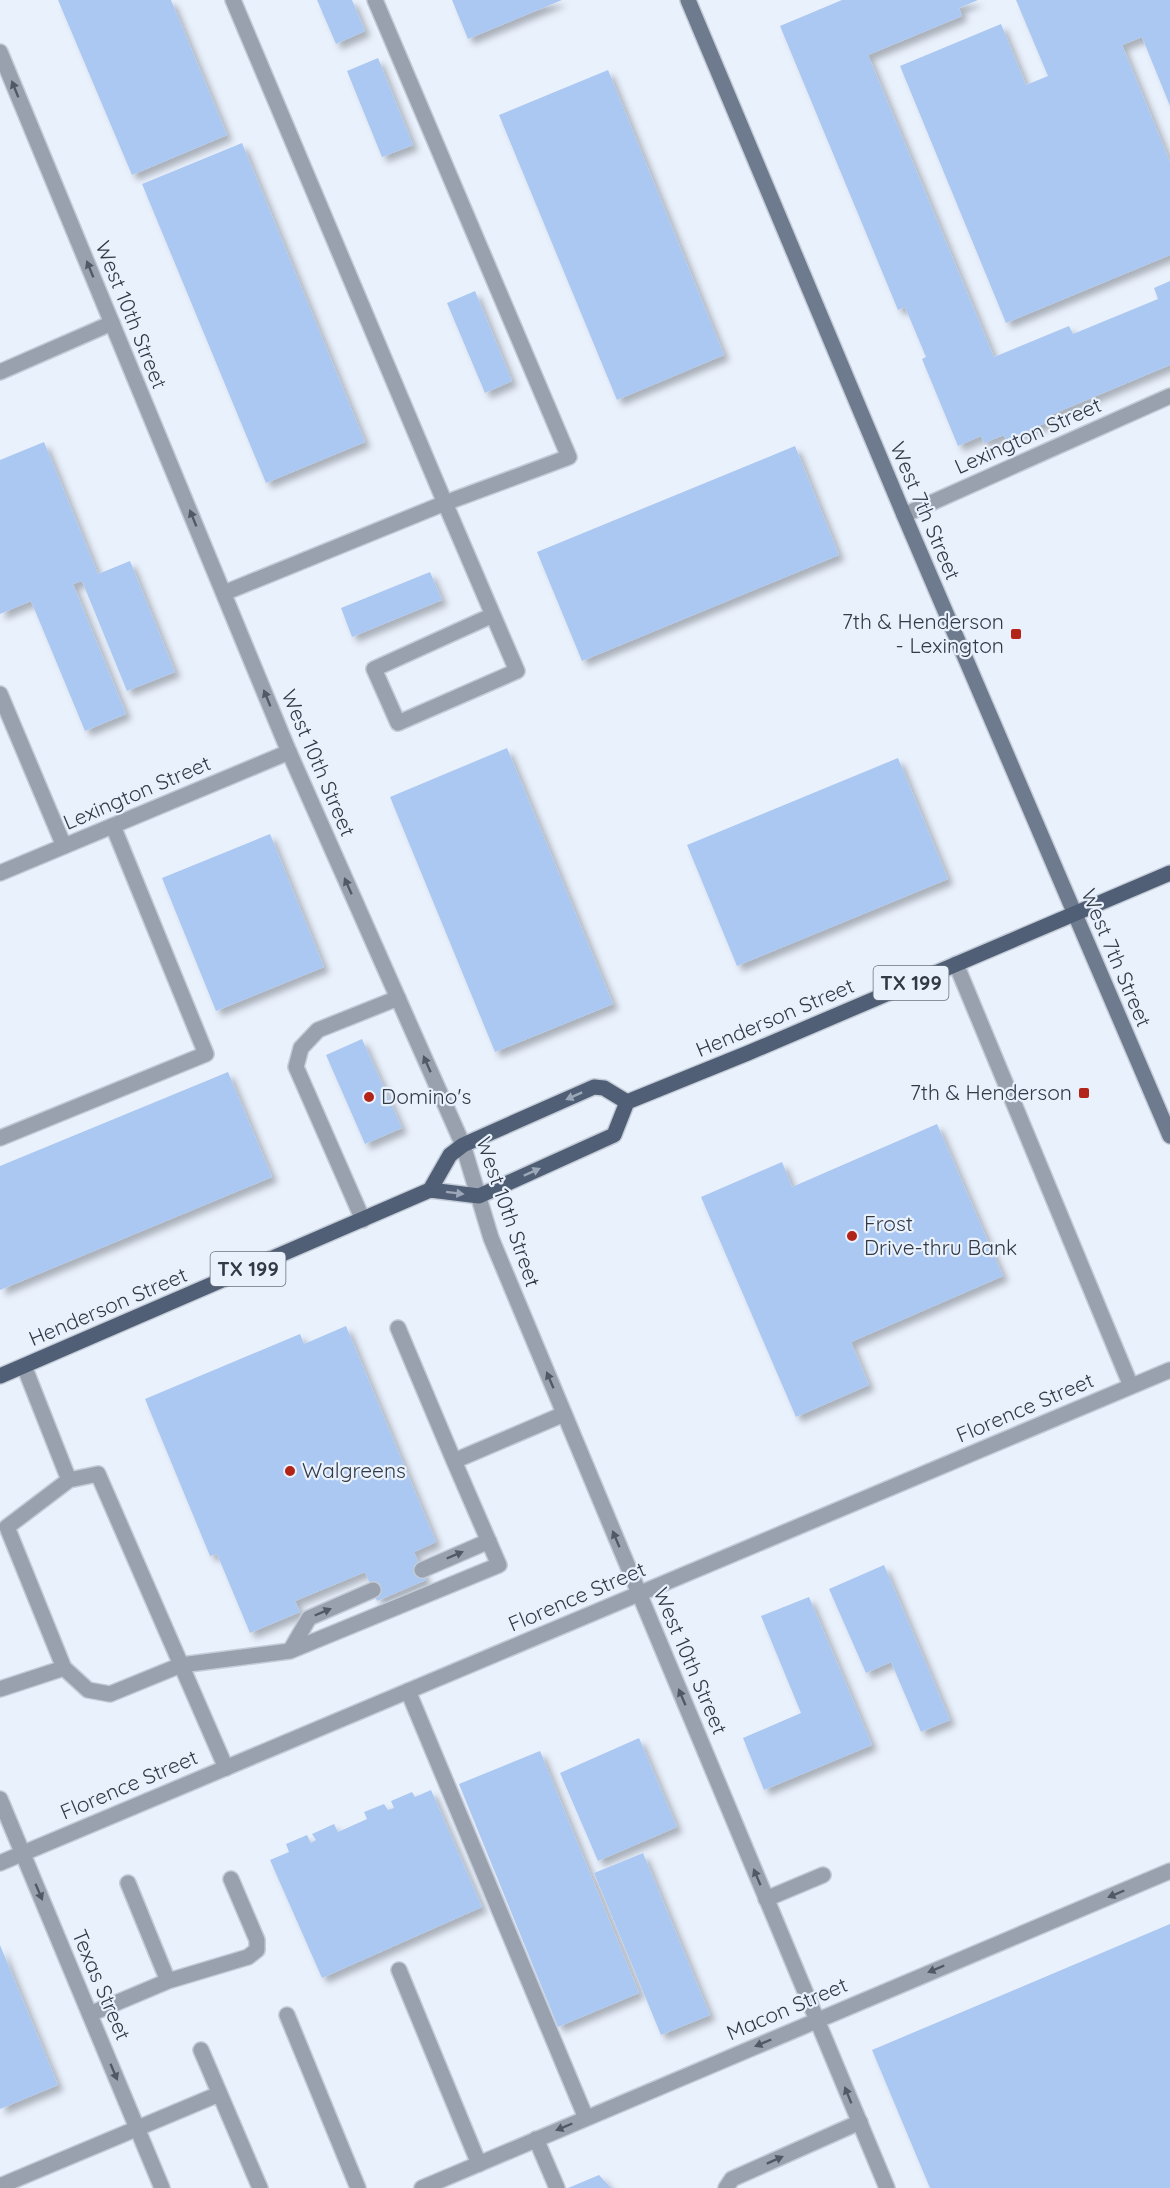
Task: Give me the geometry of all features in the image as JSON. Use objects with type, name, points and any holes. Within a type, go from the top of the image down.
[{"type":"main road","name":"West 7th Street","points":[[688,0],[904,515],[1170,1136]]},
{"type":"main road","name":"Henderson Street","points":[[627,1102],[748,1053],[1170,873]]},
{"type":"main road","points":[[594,1087],[604,1088],[627,1102],[614,1135],[479,1196],[430,1190],[450,1155],[463,1145],[594,1087]]},
{"type":"main road","name":"Henderson Street","points":[[0,1376],[430,1190]]},
{"type":"street","points":[[233,0],[517,671],[398,723],[374,669],[493,615]]},
{"type":"street","points":[[224,593],[445,503],[569,457],[375,0]]},
{"type":"street","name":"West 10th Street","points":[[0,52],[289,752],[463,1145],[491,1238],[887,2188]]},
{"type":"street","points":[[0,372],[112,323]]},
{"type":"street","name":"Lexington Street","points":[[904,515],[1170,396]]},
{"type":"street","points":[[0,694],[64,846]]},
{"type":"street","name":"Lexington Street","points":[[0,873],[289,752]]},
{"type":"street","points":[[0,1138],[206,1054],[113,825]]},
{"type":"street","points":[[956,964],[1131,1386]]},
{"type":"street","points":[[363,1220],[296,1067],[301,1048],[318,1030],[398,998]]},
{"type":"street","points":[[226,1767],[181,1665],[98,1474],[69,1480],[6,1527],[64,1668],[88,1690],[110,1694],[181,1665],[290,1651],[499,1565],[398,1328]]},
{"type":"street","points":[[24,1366],[69,1480]]},
{"type":"street","name":"Florence Street","points":[[0,1863],[1170,1370]]},
{"type":"street","points":[[454,1461],[564,1414]]},
{"type":"street","points":[[422,1570],[489,1541]]},
{"type":"street","points":[[290,1651],[309,1618],[373,1590]]},
{"type":"street","points":[[0,1689],[64,1668]]},
{"type":"street","points":[[408,1691],[586,2118]]},
{"type":"street","name":"Texas Street","points":[[0,1799],[162,2188]]},
{"type":"street","name":"Macon Street","points":[[422,2188],[1170,1871]]},
{"type":"street","points":[[766,1899],[823,1875]]},
{"type":"street","points":[[90,2014],[168,1981],[248,1958],[257,1950],[257,1940],[231,1879]]},
{"type":"street","points":[[128,1883],[168,1981]]},
{"type":"street","points":[[399,1970],[479,2164]]},
{"type":"street","points":[[286,2015],[358,2188]]},
{"type":"street","points":[[201,2050],[260,2188]]},
{"type":"street","points":[[0,2186],[219,2094]]},
{"type":"street","points":[[726,2188],[732,2179],[860,2122]]},
{"type":"street","points":[[536,2139],[557,2188]]},
{"type":"building","points":[[58,0],[171,0],[227,135],[132,175]]},
{"type":"building","points":[[317,0],[352,0],[365,31],[336,44]]},
{"type":"building","points":[[452,0],[562,0],[468,39]]},
{"type":"building","points":[[842,0],[978,0],[959,8],[962,16],[868,55],[994,357],[1069,326],[1073,334],[1158,299],[1154,288],[1170,281],[1170,365],[1046,417],[1048,422],[1006,440],[1004,435],[984,443],[981,436],[958,446],[922,359],[926,357],[905,307],[898,310],[780,26]]},
{"type":"building","points":[[1016,0],[1170,0],[1170,106],[1142,37],[1122,45],[1170,162],[1170,255],[1006,323],[900,66],[1001,24],[1026,85],[1048,76]]},
{"type":"building","points":[[378,58],[413,145],[382,157],[347,71]]},
{"type":"building","points":[[608,70],[724,355],[617,400],[499,115]]},
{"type":"building","points":[[242,143],[365,442],[266,483],[142,184]]},
{"type":"building","points":[[475,291],[512,381],[485,393],[447,303]]},
{"type":"building","points":[[44,442],[98,574],[130,561],[175,672],[127,691],[82,581],[73,584],[126,714],[85,731],[31,601],[0,614],[0,460]]},
{"type":"building","points":[[795,446],[839,555],[582,661],[537,552]]},
{"type":"building","points":[[430,572],[442,600],[352,637],[341,608]]},
{"type":"building","points":[[507,748],[613,1004],[495,1052],[390,797]]},
{"type":"building","points":[[898,758],[948,879],[737,966],[687,845]]},
{"type":"building","points":[[270,834],[324,967],[216,1011],[162,878]]},
{"type":"building","points":[[362,1039],[402,1128],[365,1144],[326,1055]]},
{"type":"building","points":[[228,1072],[272,1177],[0,1290],[0,1166]]},
{"type":"building","name":"Frost Drive-thru Bank","points":[[937,1124],[1003,1276],[851,1342],[869,1385],[796,1417],[701,1197],[782,1162],[792,1187]]},
{"type":"building","name":"Walgreens","points":[[346,1326],[436,1542],[414,1552],[426,1580],[377,1601],[365,1572],[295,1601],[300,1612],[250,1633],[217,1554],[210,1556],[145,1399],[300,1334],[304,1344]]},
{"type":"building","points":[[884,1565],[950,1720],[921,1732],[891,1662],[866,1673],[829,1589]]},
{"type":"building","points":[[809,1597],[872,1745],[764,1790],[743,1738],[801,1713],[761,1616]]},
{"type":"building","points":[[639,1738],[677,1827],[598,1861],[560,1773]]},
{"type":"building","points":[[540,1751],[639,1993],[558,2027],[459,1784]]},
{"type":"building","points":[[431,1790],[482,1907],[322,1978],[270,1860],[289,1852],[286,1844],[307,1835],[311,1843],[316,1840],[312,1834],[334,1824],[338,1832],[367,1819],[364,1812],[384,1804],[388,1810],[394,1808],[391,1801],[412,1792],[415,1797]]},
{"type":"building","points":[[643,1853],[710,2015],[661,2035],[594,1873]]},
{"type":"building","points":[[1170,1924],[1170,2188],[930,2188],[872,2050]]},
{"type":"building","points":[[0,1945],[58,2085],[0,2109]]},
{"type":"building","points":[[599,2175],[611,2188],[568,2188]]},
{"type":"place","name":"7th & Henderson - Lexington","points":[[1016,634]]},
{"type":"place","name":"7th & Henderson","points":[[1084,1093]]},
{"type":"place","name":"Domino's","points":[[369,1097]]},
{"type":"place","name":"Frost Drive-thru Bank","points":[[852,1236]]},
{"type":"place","name":"Walgreens","points":[[290,1471]]}]
